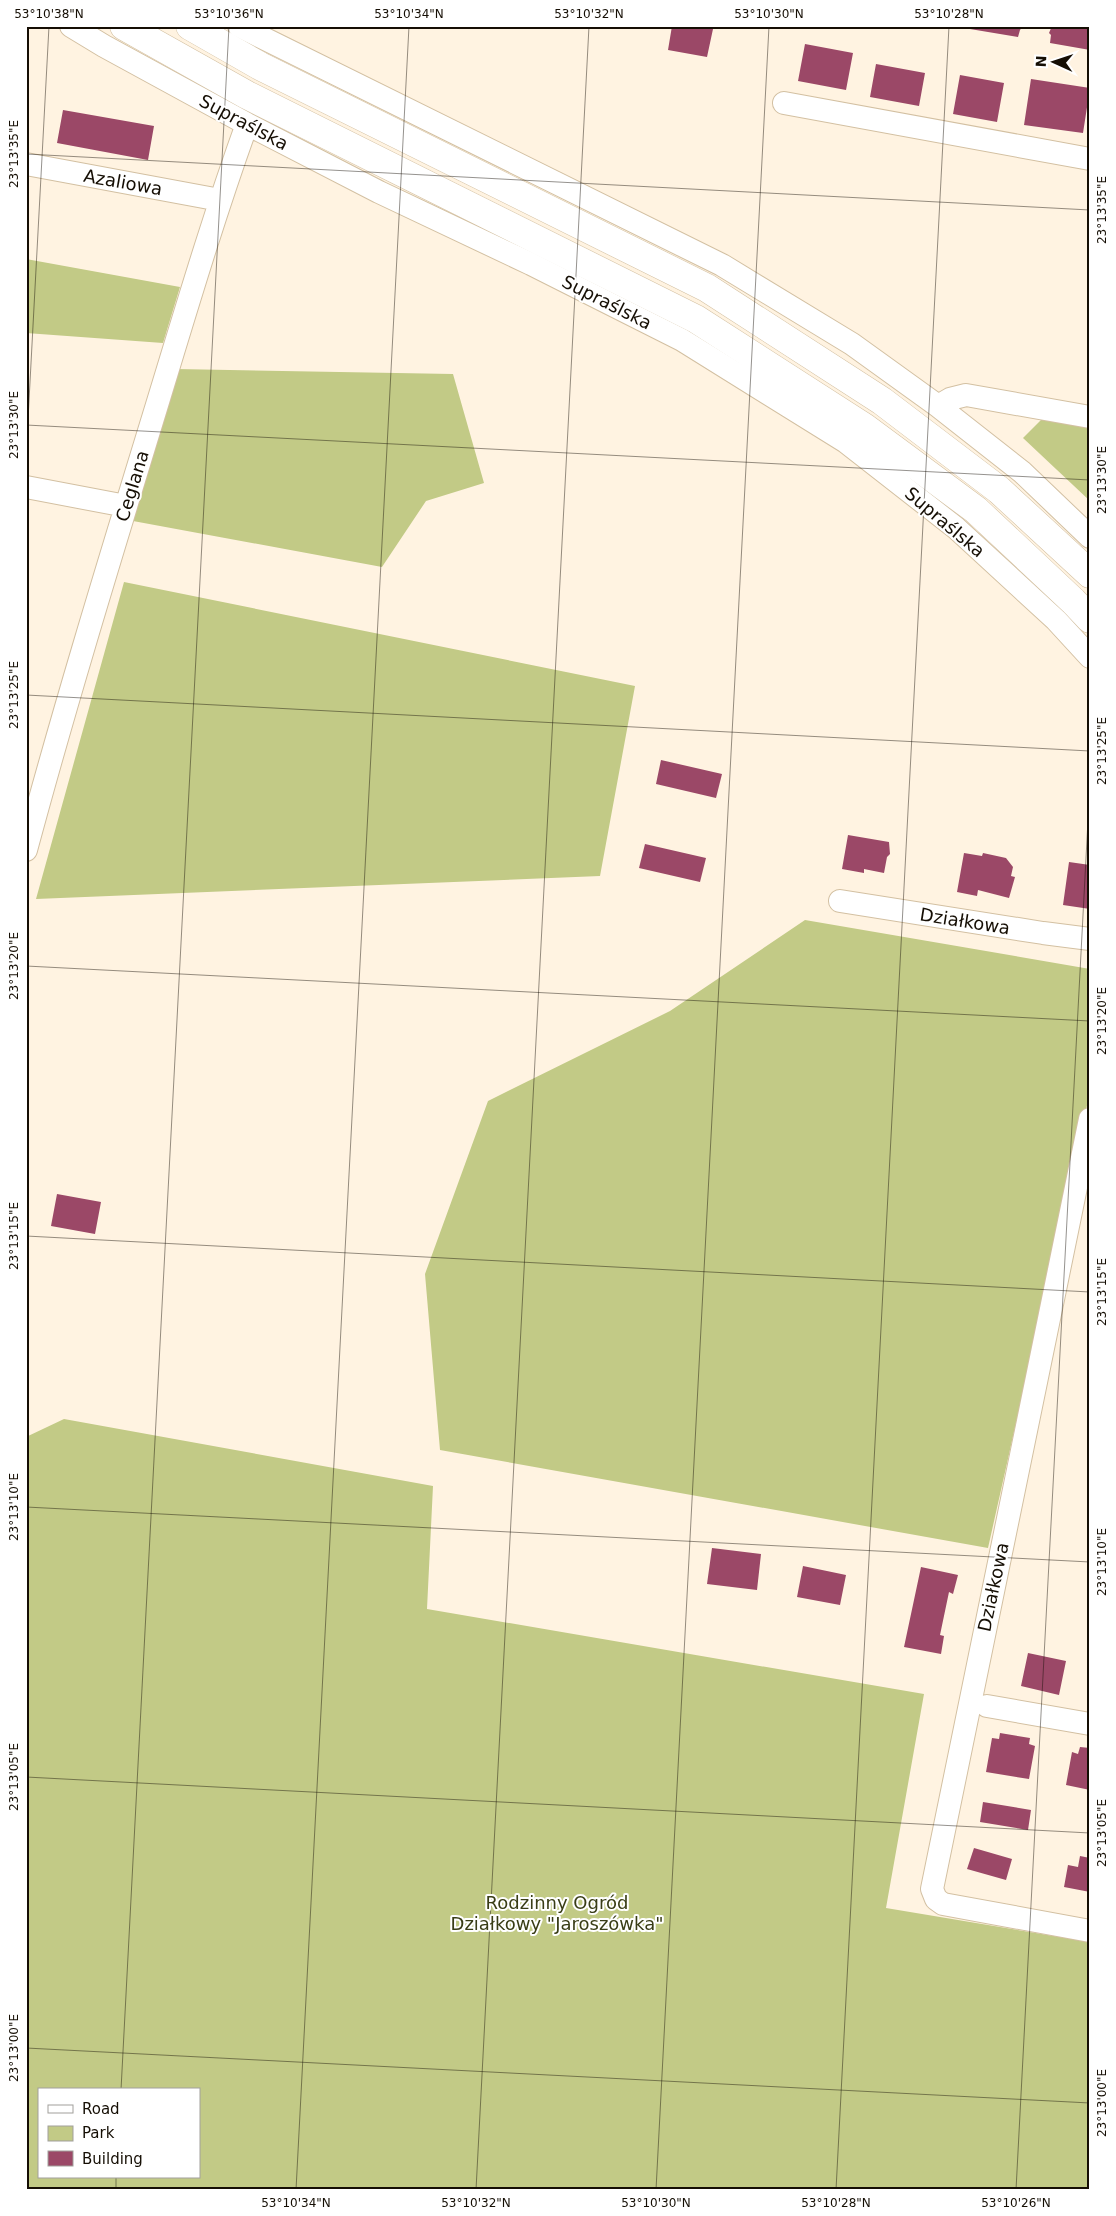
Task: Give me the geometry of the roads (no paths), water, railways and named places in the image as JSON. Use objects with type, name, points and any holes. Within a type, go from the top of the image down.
[{"type":"main road","points":[[124,26],[247,94],[696,319],[864,427],[976,510],[1090,619]]},
{"type":"main road","points":[[190,26],[260,66],[707,288],[882,401],[999,490],[1090,574]]},
{"type":"street","name":"Supraślska","points":[[71,26],[247,124],[379,192],[531,264],[682,340],[838,437],[956,528],[1056,620],[1090,657]]},
{"type":"street","points":[[240,26],[722,266],[852,344],[938,406],[1022,472],[1090,537]]},
{"type":"street","points":[[784,103],[1090,159]]},
{"type":"street","name":"Ceglana","points":[[26,850],[32,803],[83,648],[220,200],[247,124]]},
{"type":"street","name":"Azaliowa","points":[[26,164],[220,200]]},
{"type":"street","points":[[938,406],[950,398],[966,396],[1090,417]]},
{"type":"street","points":[[26,487],[126,506]]},
{"type":"street","name":"Działkowa","points":[[840,901],[1090,939]]},
{"type":"street","name":"Działkowa","points":[[1090,1119],[932,1890],[936,1899],[943,1904],[1090,1932]]},
{"type":"street","points":[[987,1706],[1090,1724]]},
{"type":"park label","name":"Rodzinny Ogród Działkowy \"Jaroszówka\"","points":[[557,1912]]}]
